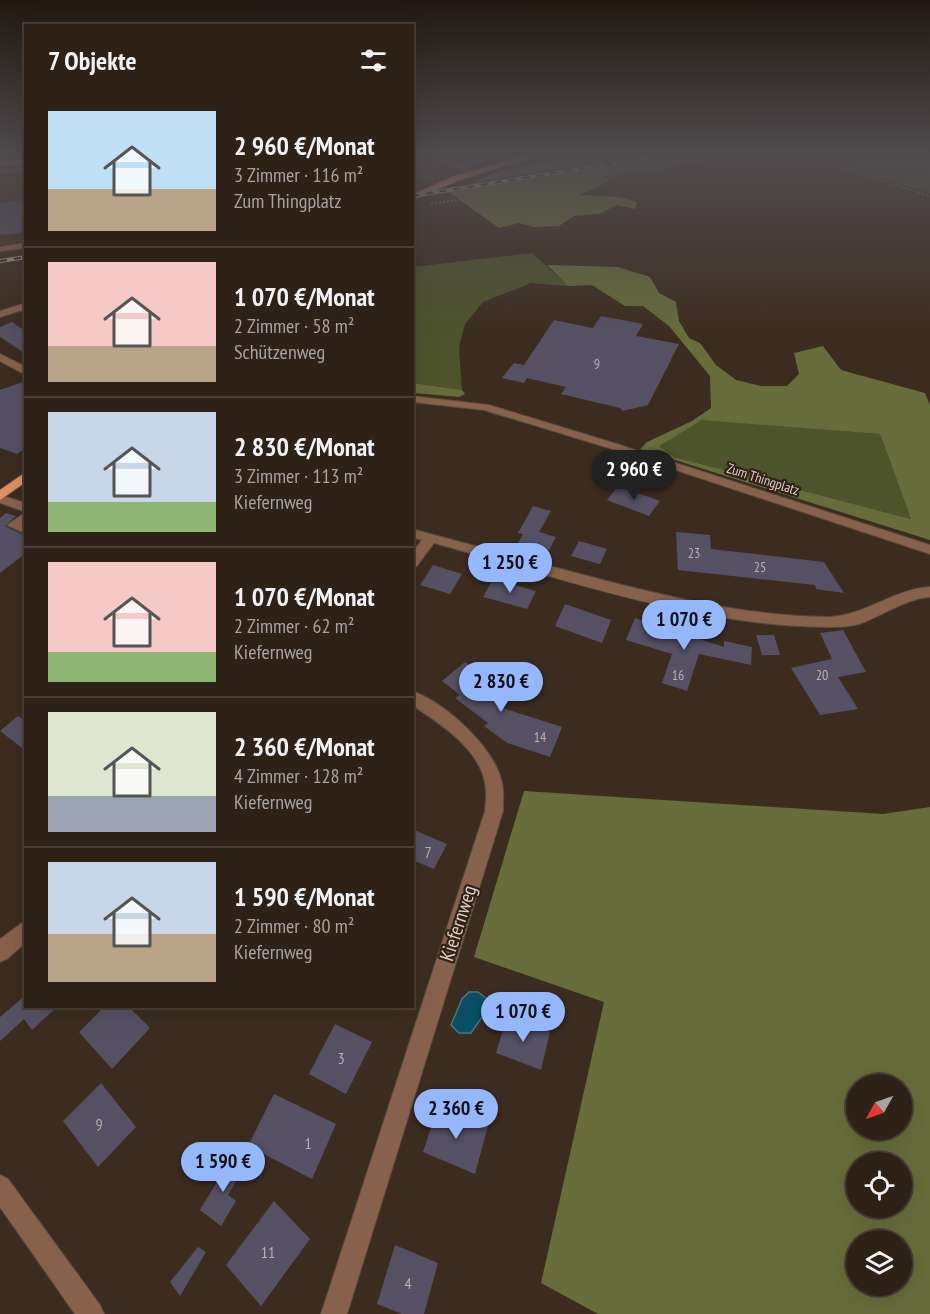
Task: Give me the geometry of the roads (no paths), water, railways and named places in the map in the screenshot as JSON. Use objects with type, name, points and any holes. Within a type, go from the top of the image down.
[{"type":"main road","points":[[0,498],[24,478]]},
{"type":"street","points":[[0,249],[24,245]]},
{"type":"street","points":[[0,314],[24,307]]},
{"type":"street","points":[[0,357],[24,371]]},
{"type":"street","name":"Zum Thingplatz","points":[[414,399],[485,407],[930,550]]},
{"type":"street","points":[[0,498],[24,507]]},
{"type":"street","points":[[24,517],[13,525],[24,529]]},
{"type":"street","points":[[414,534],[659,600],[762,617],[827,622],[857,619],[915,593],[930,592]]},
{"type":"street","points":[[414,560],[431,538]]},
{"type":"street","name":"Kiefernweg","points":[[334,1314],[494,811],[493,779],[465,735],[414,698]]},
{"type":"street","points":[[0,952],[24,931]]},
{"type":"street","points":[[0,1187],[91,1314]]},
{"type":"water","points":[[469,992],[478,992],[487,999],[487,1010],[471,1033],[459,1033],[451,1025],[462,999]]},
{"type":"railway","points":[[0,261],[24,257]]}]
